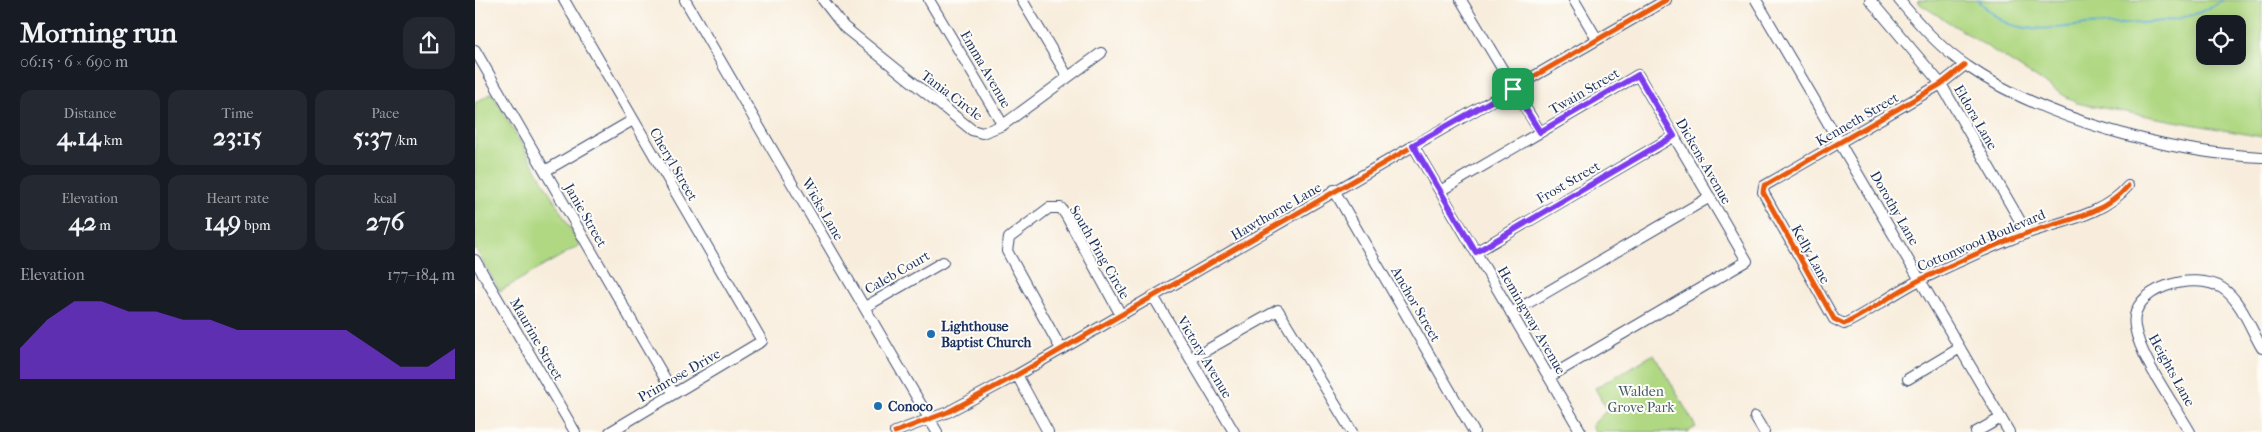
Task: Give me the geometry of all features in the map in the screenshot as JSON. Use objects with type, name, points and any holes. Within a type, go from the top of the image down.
[{"type":"street","name":"Cheryl Street","points":[[564,0],[762,342]]},
{"type":"street","name":"Wicks Lane","points":[[685,0],[937,432]]},
{"type":"street","name":"Tania Circle","points":[[823,0],[844,27],[972,130],[982,134],[1003,125],[1101,53]]},
{"type":"street","name":"Emma Avenue","points":[[929,0],[1003,125]]},
{"type":"street","points":[[1023,0],[1068,77]]},
{"type":"street","points":[[1461,0],[1540,132]]},
{"type":"street","points":[[1574,0],[1597,39]]},
{"type":"street","name":"Hawthorne Lane","points":[[895,432],[913,424],[930,420],[961,406],[1017,375],[1334,190],[1666,0]]},
{"type":"street","name":"Dorothy Lane","points":[[1756,0],[2009,432]]},
{"type":"street","name":"Eldora Lane","points":[[1870,0],[1941,84],[2027,233]]},
{"type":"street","points":[[1899,0],[1923,27],[1965,65],[2013,93],[2062,113],[2118,131],[2193,149],[2262,157]]},
{"type":"street","name":"Janie Street","points":[[475,50],[673,394]]},
{"type":"street","name":"Kenneth Street","points":[[1763,192],[1764,186],[1941,84],[1955,75],[1965,65]]},
{"type":"street","name":"Twain Street","points":[[1440,191],[1638,75]]},
{"type":"street","name":"Dickens Avenue","points":[[1549,377],[1747,261],[1638,75]]},
{"type":"street","points":[[545,172],[633,120]]},
{"type":"street","name":"Frost Street","points":[[1476,252],[1674,136]]},
{"type":"street","name":"Hemingway Avenue","points":[[1413,145],[1581,432]]},
{"type":"street","name":"Cottonwood Boulevard","points":[[1844,324],[1921,280],[2027,233],[2095,211],[2119,197],[2128,186]]},
{"type":"street","name":"Anchor Street","points":[[1334,190],[1474,432]]},
{"type":"street","name":"Kelly Lane","points":[[1763,192],[1835,319],[1844,324]]},
{"type":"street","points":[[1511,313],[1710,197]]},
{"type":"street","name":"South Ping Circle","points":[[1061,350],[1007,251],[1009,238],[1049,208],[1061,208],[1083,244],[1121,315]]},
{"type":"street","name":"Maurine Street","points":[[475,260],[575,432]]},
{"type":"street","name":"Caleb Court","points":[[865,306],[943,262]]},
{"type":"street","name":"Heights Lane","points":[[2191,432],[2139,345],[2135,326],[2135,312],[2140,301],[2153,292],[2169,285],[2205,282],[2222,288],[2233,299],[2262,348]]},
{"type":"street","name":"Victory Avenue","points":[[1153,296],[1234,432]]},
{"type":"street","points":[[1191,359],[1279,310],[1352,432]]},
{"type":"street","name":"Primrose Drive","points":[[610,432],[762,342]]},
{"type":"street","points":[[1908,379],[1960,348]]},
{"type":"street","points":[[1017,375],[1048,432]]},
{"type":"street","points":[[1755,416],[1764,432]]},
{"type":"street","points":[[1976,432],[2001,418]]},
{"type":"green space","points":[[1918,0],[2262,0],[2262,137],[2076,103],[1920,4]]},
{"type":"green space","points":[[492,93],[580,245],[500,291],[475,248],[475,103]]},
{"type":"green space","name":"Walden Grove Park","points":[[1654,354],[1696,427],[1687,432],[1595,432],[1592,425],[1607,410],[1595,388]]},
{"type":"waterway","points":[[1978,0],[2002,21],[2021,27],[2039,29],[2156,22],[2192,15],[2208,9],[2223,0]]},
{"type":"cycle path","points":[[895,432],[948,412],[1017,375],[1666,0]]},
{"type":"cycle path","points":[[1965,65],[1941,84],[1764,186],[1763,192],[1834,319],[1844,324],[1914,283],[1973,255],[2022,235],[2079,217],[2106,205],[2128,186]]},
{"type":"place","name":"Lighthouse Baptist Church","points":[[931,334]]},
{"type":"place","name":"Conoco","points":[[878,406]]},
{"type":"route","points":[[1638,75],[1674,136],[1476,252],[1413,145],[1513,89],[1540,132],[1638,75]]}]
